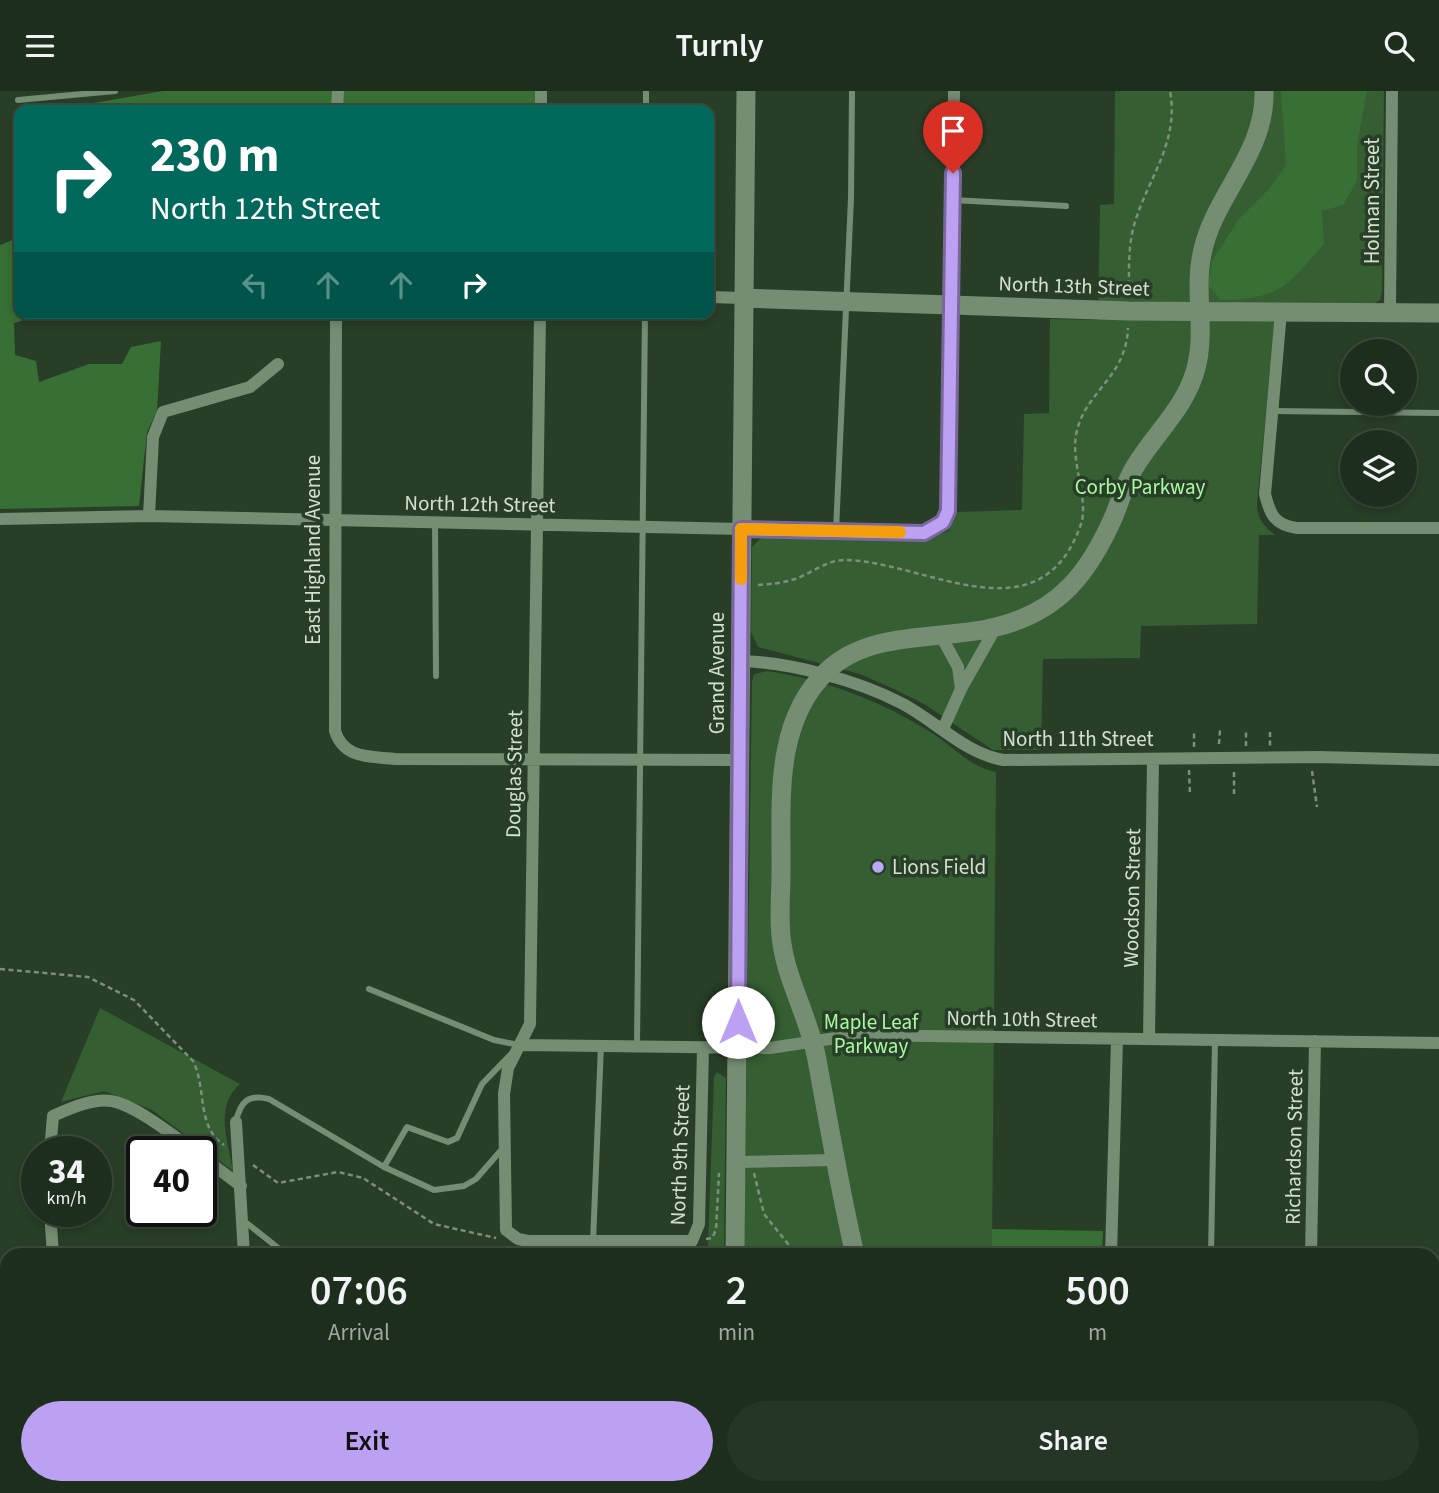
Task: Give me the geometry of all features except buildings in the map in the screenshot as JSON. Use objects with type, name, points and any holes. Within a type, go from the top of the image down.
[{"type":"street","name":"Grand Avenue","points":[[736,1248],[743,1169],[738,1049],[742,298],[746,91]]},
{"type":"street","points":[[949,305],[954,91]]},
{"type":"street","points":[[853,1248],[833,1160],[817,1055],[785,958],[780,927],[781,791],[785,757],[795,720],[826,672],[857,652],[877,644],[996,627],[1040,613],[1077,580],[1112,520],[1133,470],[1186,396],[1197,366],[1201,258],[1208,229],[1257,139],[1265,106],[1264,91]]},
{"type":"street","name":"Holman Street","points":[[1390,312],[1392,91]]},
{"type":"street","name":"North 13th Street","points":[[714,297],[1132,311],[1439,313]]},
{"type":"street","name":"North 12th Street","points":[[0,519],[149,516],[924,533],[943,522],[948,511],[949,305]]},
{"type":"street","points":[[1281,312],[1265,494],[1270,516],[1284,527],[1439,528]]},
{"type":"street","name":"East Highland Avenue","points":[[336,319],[335,731],[339,743],[346,751],[377,757],[534,759]]},
{"type":"street","name":"Douglas Street","points":[[506,1235],[504,1094],[508,1068],[530,1024],[540,319]]},
{"type":"street","points":[[149,516],[153,437],[163,412],[250,387],[278,365]]},
{"type":"street","points":[[943,729],[961,689],[996,627]]},
{"type":"street","points":[[941,636],[958,667],[961,689]]},
{"type":"street","name":"North 11th Street","points":[[740,661],[781,664],[873,691],[900,703],[983,757],[1003,760],[1312,757],[1439,760]]},
{"type":"street","points":[[534,759],[740,760]]},
{"type":"street","name":"Woodson Street","points":[[1149,1038],[1153,759]]},
{"type":"street","name":"North 10th Street","points":[[521,1045],[637,1045],[738,1049],[799,1044],[856,1035],[1439,1043]]},
{"type":"street","points":[[1111,1248],[1117,1039]]},
{"type":"street","name":"Richardson Street","points":[[1311,1248],[1315,1041]]},
{"type":"street","name":"North 9th Street","points":[[506,1235],[528,1241],[692,1241],[699,1224],[703,1048]]},
{"type":"street","points":[[51,1136],[53,1116],[73,1107],[111,1101],[154,1122],[174,1136]]},
{"type":"street","points":[[236,1122],[244,1248]]},
{"type":"street","points":[[743,1169],[833,1160]]},
{"type":"street","points":[[217,1168],[240,1186]]},
{"type":"street","points":[[51,1227],[53,1248]]},
{"type":"lane","points":[[18,100],[115,91]]},
{"type":"lane","points":[[836,531],[847,300],[852,91]]},
{"type":"lane","points":[[953,200],[1066,206]]},
{"type":"lane","points":[[637,1045],[640,527],[645,319]]},
{"type":"lane","points":[[1273,411],[1439,413]]},
{"type":"lane","points":[[435,522],[436,676]]},
{"type":"lane","points":[[369,989],[494,1040],[521,1045]]},
{"type":"lane","points":[[1211,1248],[1215,1039]]},
{"type":"lane","points":[[384,1167],[407,1126],[448,1142],[457,1138],[482,1084],[521,1045]]},
{"type":"lane","points":[[593,1242],[601,1045]]},
{"type":"lane","points":[[236,1122],[238,1109],[247,1098],[257,1096],[270,1099],[384,1167],[434,1191],[464,1186],[476,1179],[503,1148]]},
{"type":"lane","points":[[243,1220],[279,1248]]},
{"type":"path","points":[[758,585],[786,582],[839,560],[858,561],[955,585],[986,589],[1020,585],[1042,577],[1070,551],[1083,520],[1073,462],[1076,434],[1083,412],[1124,359],[1132,311],[1129,252],[1133,228],[1166,148],[1170,91]]},
{"type":"path","points":[[1312,757],[1312,790],[1317,794],[1317,807]]},
{"type":"path","points":[[1189,758],[1190,795]]},
{"type":"path","points":[[1234,758],[1234,797]]},
{"type":"path","points":[[0,969],[89,977],[134,1000],[193,1061],[198,1071],[208,1130],[215,1139],[278,1182],[338,1172],[363,1178],[434,1224],[506,1235]]},
{"type":"path","points":[[692,1241],[712,1238],[716,1230],[718,1174],[743,1169],[764,1214],[791,1248]]},
{"type":"green space","points":[[163,91],[537,91],[537,105],[82,105]]},
{"type":"green space","name":"Corby Parkway","points":[[1115,91],[1384,91],[1382,292],[1380,300],[1375,303],[1277,303],[1257,503],[1261,521],[1275,535],[1259,535],[1257,624],[1141,626],[1140,658],[1043,659],[1041,750],[993,750],[924,704],[860,674],[758,647],[751,632],[752,547],[762,537],[922,540],[949,531],[957,512],[1022,510],[1024,414],[1049,413],[1050,319],[1098,320],[1100,205],[1114,204]]},
{"type":"green space","points":[[1281,91],[1367,91],[1357,145],[1357,181],[1343,205],[1322,211],[1324,244],[1291,280],[1281,288],[1257,297],[1221,300],[1208,285],[1212,261],[1239,219],[1269,189],[1286,165]]},
{"type":"green space","points":[[14,240],[14,319],[28,319],[14,323],[15,355],[36,361],[39,382],[89,364],[122,364],[131,347],[161,341],[157,411],[147,432],[139,506],[0,509],[0,245]]},
{"type":"green space","name":"Maple Leaf Parkway","points":[[767,671],[789,675],[853,693],[913,722],[978,766],[996,772],[992,1248],[744,1248],[754,674]]},
{"type":"green space","points":[[100,1008],[240,1084],[227,1103],[225,1114],[226,1137],[233,1171],[217,1159],[217,1136],[187,1136],[152,1110],[104,1091],[61,1102]]},
{"type":"green space","points":[[717,1072],[726,1078],[724,1248],[707,1248],[714,1077]]},
{"type":"green space","points":[[992,1229],[1103,1231],[1102,1248],[992,1248]]},
{"type":"slow traffic","points":[[741,579],[741,529],[900,532]]},
{"type":"place","name":"Lions Field","points":[[878,867]]},
{"type":"route","points":[[738,1022],[741,529],[924,533],[943,522],[948,511],[953,173]]}]
